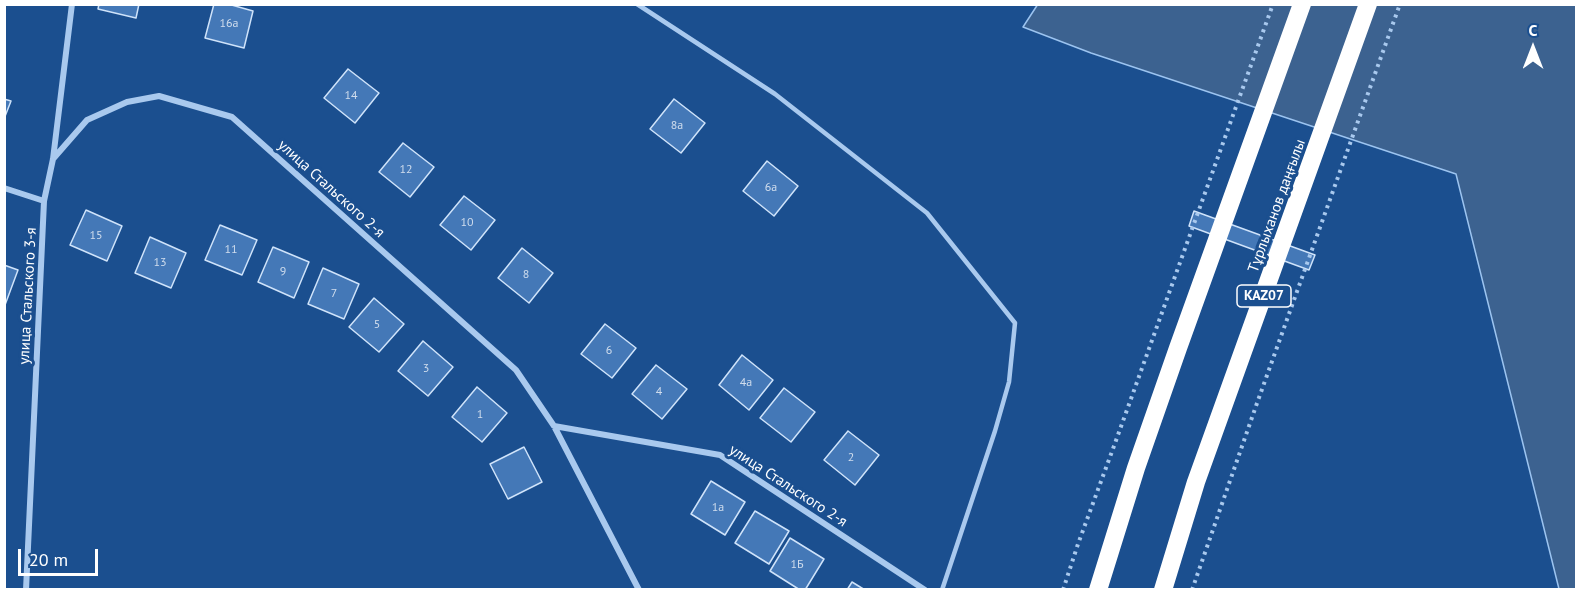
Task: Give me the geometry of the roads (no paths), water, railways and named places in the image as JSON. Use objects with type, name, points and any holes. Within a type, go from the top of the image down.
[{"type":"highway","points":[[1098,590],[1178,348],[1302,4]]},
{"type":"highway","name":"Тұрлыханов даңғылы","points":[[1163,590],[1196,482],[1368,4]]},
{"type":"street","name":"улица Стальского 3-я","points":[[26,590],[44,201],[53,159],[72,4]]},
{"type":"street","name":"улица Стальского 2-я","points":[[53,159],[87,120],[127,102],[159,96],[232,117],[516,370],[554,426],[639,590]]},
{"type":"street","points":[[4,188],[44,201]]},
{"type":"street","name":"улица Стальского 2-я","points":[[554,426],[720,456],[925,590]]},
{"type":"lane","points":[[638,4],[775,94],[927,213],[1015,323],[1009,382],[942,590]]},
{"type":"water","points":[[1038,4],[1576,5],[1576,589],[1559,589],[1456,174],[1091,53],[1023,27]]}]
